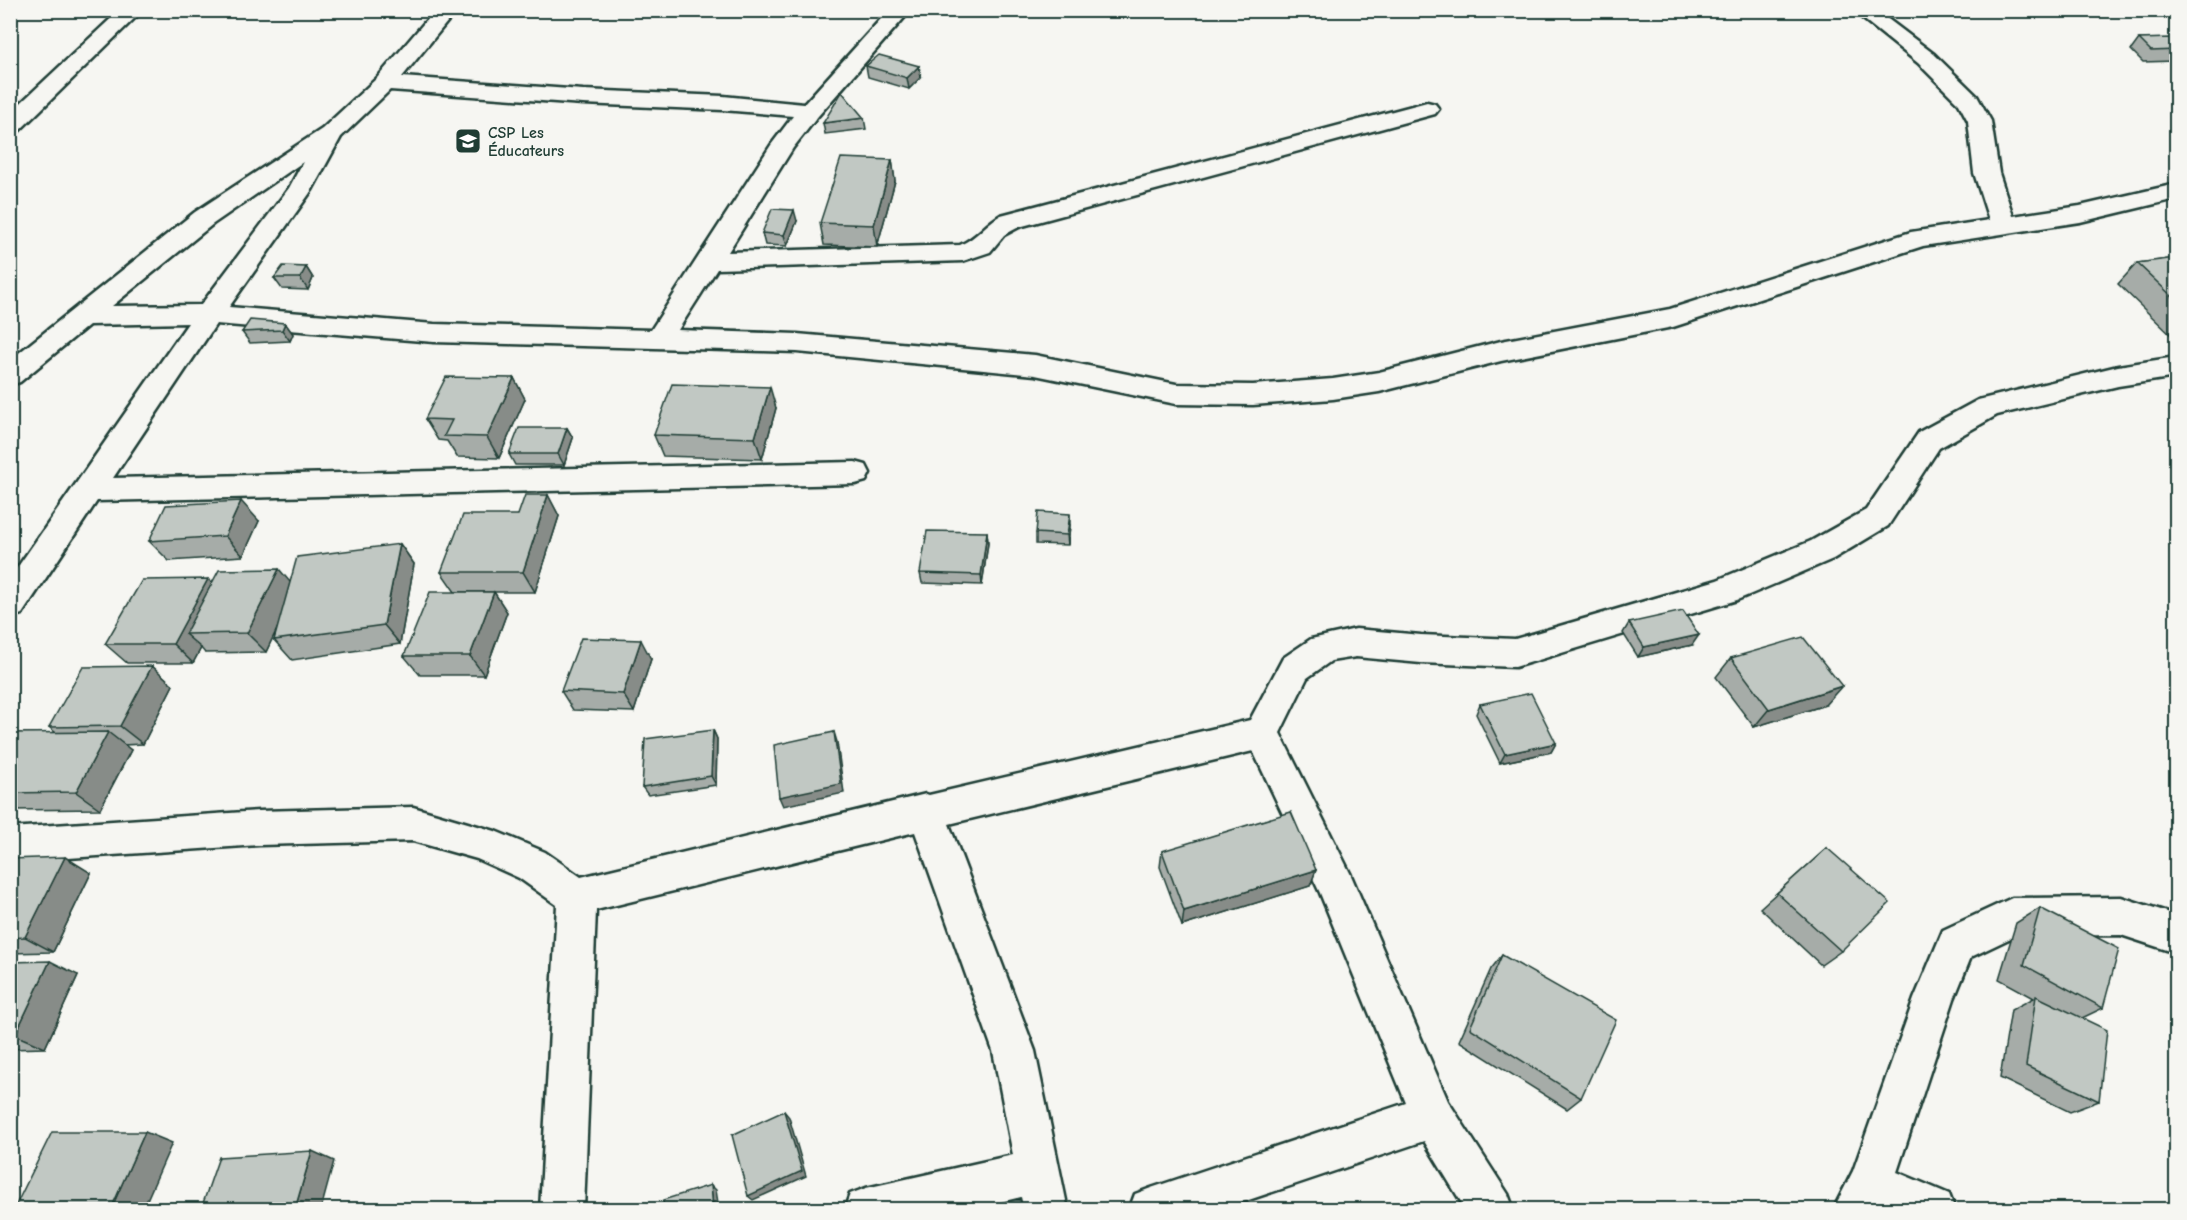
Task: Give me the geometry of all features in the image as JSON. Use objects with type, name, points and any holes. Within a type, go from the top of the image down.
[{"type":"street","points":[[10,127],[133,10]]},
{"type":"street","points":[[10,375],[204,218],[331,133],[385,83],[447,10]]},
{"type":"street","points":[[659,339],[783,145],[810,111],[901,10]]},
{"type":"street","points":[[1862,10],[1917,52],[1959,89],[1977,115],[1984,138],[1985,167],[2004,227]]},
{"type":"street","points":[[385,83],[583,98],[723,103],[810,111]]},
{"type":"street","points":[[709,261],[963,253],[981,246],[995,229],[1010,221],[1427,109]]},
{"type":"street","points":[[10,605],[209,314],[300,190],[331,133]]},
{"type":"street","points":[[85,316],[209,314],[434,333],[798,343],[1035,365],[1176,394],[1253,396],[1379,382],[1501,351],[1673,318],[1920,238],[2080,214],[2176,192]]},
{"type":"street","points":[[1262,733],[1295,668],[1323,649],[1356,643],[1421,649],[1515,653],[1725,591],[1821,550],[1877,518],[1929,440],[1988,407],[2118,376],[2176,367]]},
{"type":"street","points":[[89,490],[855,473]]},
{"type":"street","points":[[10,846],[259,828],[413,824],[492,848],[532,865],[577,896],[926,811],[1262,733]]},
{"type":"street","points":[[1262,733],[1336,886],[1433,1116],[1492,1209]]},
{"type":"street","points":[[866,1209],[1042,1190],[1014,1052],[926,811]]},
{"type":"street","points":[[562,1209],[577,896]]},
{"type":"street","points":[[1933,1209],[1863,1196],[1934,999],[1957,944],[2012,917],[2121,916],[2176,934]]},
{"type":"street","points":[[1151,1209],[1433,1116]]},
{"type":"building","points":[[2170,38],[2176,44],[2176,50],[2151,51],[2139,39]]},
{"type":"building","points":[[879,55],[919,66],[907,78],[866,66]]},
{"type":"building","points":[[842,92],[864,118],[823,123]]},
{"type":"building","points":[[841,158],[892,160],[874,225],[820,223]]},
{"type":"building","points":[[772,209],[794,210],[784,235],[762,233]]},
{"type":"building","points":[[2176,258],[2176,300],[2137,263]]},
{"type":"building","points":[[283,266],[306,267],[300,278],[274,278]]},
{"type":"building","points":[[250,320],[285,323],[282,330],[242,332]]},
{"type":"building","points":[[446,377],[514,378],[487,437],[444,436],[452,420],[425,419]]},
{"type":"building","points":[[672,384],[770,387],[755,438],[654,435]]},
{"type":"building","points":[[519,428],[567,428],[558,454],[509,454]]},
{"type":"building","points":[[525,495],[548,495],[523,572],[441,572],[463,515],[518,515]]},
{"type":"building","points":[[241,501],[225,536],[149,541],[166,505]]},
{"type":"building","points":[[1038,512],[1070,514],[1067,535],[1036,533]]},
{"type":"building","points":[[927,531],[987,532],[981,575],[920,573]]},
{"type":"building","points":[[400,544],[384,625],[274,640],[297,557]]},
{"type":"building","points":[[279,569],[247,633],[185,634],[219,570]]},
{"type":"building","points":[[208,579],[173,644],[105,644],[142,580]]},
{"type":"building","points":[[430,592],[494,592],[470,656],[404,656]]},
{"type":"building","points":[[1683,611],[1699,635],[1644,647],[1629,623]]},
{"type":"building","points":[[1803,637],[1842,686],[1769,709],[1731,658]]},
{"type":"building","points":[[581,638],[641,640],[623,694],[561,691]]},
{"type":"building","points":[[152,666],[120,726],[49,727],[83,667]]},
{"type":"building","points":[[1531,693],[1556,743],[1505,754],[1480,704]]},
{"type":"building","points":[[713,730],[711,776],[642,787],[645,739]]},
{"type":"building","points":[[108,732],[76,792],[10,793],[10,733]]},
{"type":"building","points":[[834,732],[841,784],[779,797],[774,745]]},
{"type":"building","points":[[1291,812],[1316,870],[1184,911],[1162,851]]},
{"type":"building","points":[[1827,848],[1890,903],[1841,951],[1777,893]]},
{"type":"building","points":[[65,857],[25,937],[10,938],[10,859]]},
{"type":"building","points":[[2040,908],[2119,949],[2103,1008],[2024,965]]},
{"type":"building","points":[[1502,955],[1616,1020],[1581,1098],[1470,1028]]},
{"type":"building","points":[[50,961],[15,1035],[10,1035],[10,962]]},
{"type":"building","points":[[2036,996],[2107,1030],[2099,1101],[2026,1066]]},
{"type":"building","points":[[784,1111],[802,1171],[748,1196],[732,1135]]},
{"type":"building","points":[[52,1132],[145,1132],[111,1209],[14,1209]]},
{"type":"building","points":[[312,1151],[295,1209],[201,1209],[219,1157]]},
{"type":"building","points":[[711,1185],[713,1209],[664,1209],[663,1200]]},
{"type":"place","name":"CSP Les Éducateurs","points":[[468,141]]}]
